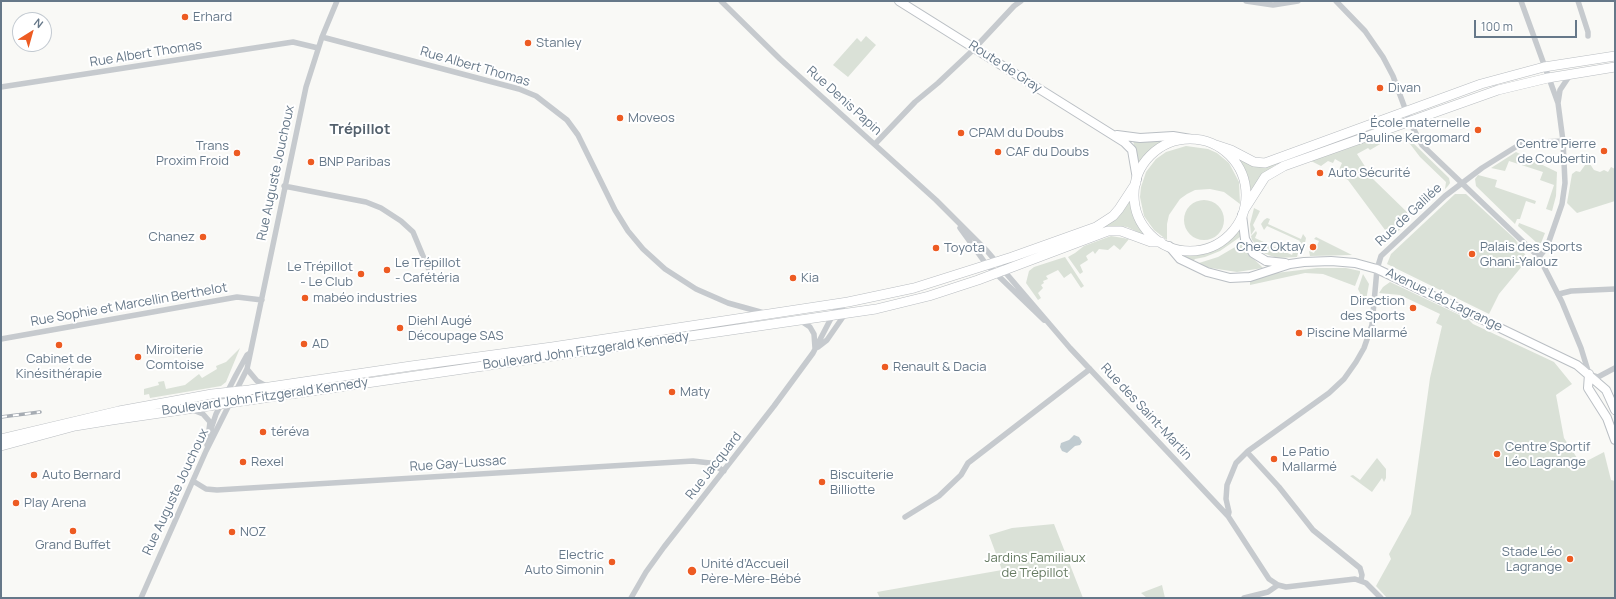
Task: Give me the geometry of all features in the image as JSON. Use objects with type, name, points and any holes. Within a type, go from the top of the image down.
[{"type":"main road","name":"Route de Gray","points":[[899,1],[1124,142],[1132,150],[1136,181]]},
{"type":"main road","points":[[1615,56],[1544,67],[1482,84],[1265,163],[1254,162],[1231,150],[1204,141],[1191,139],[1173,142],[1157,150],[1144,163],[1136,181],[1135,202],[1140,220],[1147,230],[1165,244],[1190,251],[1212,246],[1230,234],[1258,186],[1265,177],[1274,171],[1364,136],[1410,122],[1498,90],[1548,78],[1615,66]]},
{"type":"main road","name":"Route de Gray","points":[[1110,134],[1140,138],[1173,136],[1191,139]]},
{"type":"main road","points":[[1216,145],[1232,158],[1243,176],[1246,190],[1243,213]]},
{"type":"main road","name":"Boulevard John Fitzgerald Kennedy","points":[[1,439],[119,411],[233,392],[552,347],[839,303],[914,288],[1096,227],[1113,216],[1120,209],[1136,181]]},
{"type":"main road","name":"Avenue Léo Lagrange","points":[[1243,213],[1246,239],[1253,252],[1266,261],[1290,264],[1331,261],[1355,263],[1377,268],[1567,359],[1589,374],[1606,390],[1615,410]]},
{"type":"main road","name":"Boulevard John Fitzgerald Kennedy","points":[[1,446],[75,426],[186,409],[232,404],[538,357],[845,314],[930,296],[1005,271],[1108,231],[1121,231],[1151,242],[1165,244]]},
{"type":"main road","name":"Avenue Léo Lagrange","points":[[1165,244],[1180,259],[1207,272],[1230,278],[1250,276],[1290,264]]},
{"type":"main road","points":[[1589,374],[1588,388],[1607,418],[1615,440]]},
{"type":"street","name":"Rue Auguste Jouchoux","points":[[206,452],[210,432],[222,405],[233,392],[247,369],[284,186],[306,87],[322,36],[337,1]]},
{"type":"street","name":"Rue Denis Papin","points":[[721,1],[780,59],[875,144],[997,261]]},
{"type":"street","points":[[875,144],[915,102],[938,83],[1021,1]]},
{"type":"street","points":[[1246,1],[1268,5],[1298,1]]},
{"type":"street","points":[[1336,1],[1365,31],[1383,57],[1393,76],[1405,111],[1422,145],[1539,257],[1559,294],[1581,348],[1589,374],[1598,377],[1615,368]]},
{"type":"street","points":[[1520,1],[1558,103],[1563,141],[1564,183],[1562,204],[1547,246],[1539,257]]},
{"type":"street","points":[[1578,1],[1588,36]]},
{"type":"street","name":"Rue Albert Thomas","points":[[322,36],[519,89],[536,96],[567,120],[574,130],[601,185],[628,231],[665,269],[696,289],[728,303],[764,314]]},
{"type":"street","name":"Rue Albert Thomas","points":[[1,87],[293,42],[318,48]]},
{"type":"street","points":[[1558,103],[1560,90],[1570,75]]},
{"type":"street","name":"Rue de Galilée","points":[[1377,268],[1381,256],[1385,252],[1445,196],[1462,183],[1522,143],[1563,141]]},
{"type":"street","points":[[284,186],[366,202],[381,208],[401,221],[413,232],[428,268]]},
{"type":"street","name":"Rue Denis Papin","points":[[953,218],[986,264]]},
{"type":"street","name":"Rue des Saint-Martin","points":[[997,261],[1047,322],[1228,516],[1240,532],[1265,574],[1278,585]]},
{"type":"street","name":"Rue des Saint-Martin","points":[[986,264],[1038,316],[1047,322]]},
{"type":"street","points":[[1228,516],[1229,512],[1226,499],[1227,485],[1230,474],[1236,463],[1247,452],[1329,393],[1344,379],[1356,362],[1364,348],[1372,325],[1377,268]]},
{"type":"street","points":[[1559,294],[1571,290],[1615,289]]},
{"type":"street","name":"Rue Sophie et Marcellin Berthelot","points":[[1,339],[237,297],[262,300]]},
{"type":"street","points":[[839,303],[845,314]]},
{"type":"street","name":"Rue Jacquard","points":[[632,598],[646,572],[774,406],[815,349],[839,303]]},
{"type":"street","name":"Rue Jacquard","points":[[815,349],[827,340],[845,314]]},
{"type":"street","points":[[801,321],[810,327],[814,334],[815,349]]},
{"type":"street","name":"Rue Auguste Jouchoux","points":[[141,598],[206,452],[232,404],[233,392],[247,355],[250,353]]},
{"type":"street","points":[[904,517],[939,496],[961,475],[968,463],[1090,368]]},
{"type":"street","points":[[247,369],[257,381],[268,387]]},
{"type":"street","points":[[186,409],[205,416],[210,422],[210,432]]},
{"type":"street","points":[[1247,452],[1280,487],[1313,530],[1360,568],[1362,576],[1361,580]]},
{"type":"street","name":"Rue Gay-Lussac","points":[[193,481],[206,489],[218,490],[693,460],[710,463],[724,471]]},
{"type":"street","points":[[1244,598],[1268,592],[1278,585],[1297,586],[1349,579],[1361,580],[1381,598]]},
{"type":"green space","points":[[866,36],[876,45],[848,77],[833,65],[857,38],[861,42]]},
{"type":"green space","points":[[1393,133],[1408,138],[1449,178],[1450,183],[1445,189],[1446,182],[1420,157],[1407,140],[1393,134],[1387,134]]},
{"type":"green space","points":[[1383,135],[1387,140],[1370,150],[1368,148],[1357,154],[1373,179],[1411,216],[1411,219],[1391,238],[1348,180],[1337,174],[1342,163],[1335,159],[1333,163],[1328,161],[1321,166],[1311,161]]},
{"type":"green space","points":[[1164,140],[1149,152],[1139,164],[1133,141]]},
{"type":"green space","points":[[1186,146],[1208,149],[1217,153],[1229,163],[1239,182],[1240,204],[1224,192],[1210,189],[1195,190],[1180,199],[1169,215],[1167,224],[1167,240],[1154,230],[1144,216],[1140,197],[1141,187],[1146,172],[1156,159],[1166,152]]},
{"type":"green space","points":[[1516,152],[1557,172],[1556,196],[1552,211],[1546,209],[1554,185],[1540,180],[1543,172],[1509,161],[1505,171],[1491,168]]},
{"type":"green space","points":[[1237,158],[1282,161],[1271,168],[1251,191],[1248,177]]},
{"type":"green space","points":[[1588,161],[1594,170],[1600,172],[1604,170],[1608,172],[1611,167],[1615,169],[1615,201],[1577,213],[1567,203],[1572,174],[1576,171],[1580,172]]},
{"type":"green space","points":[[1478,175],[1497,180],[1495,187],[1536,201],[1535,204],[1526,201],[1520,219],[1517,219],[1515,224],[1476,186],[1475,179]]},
{"type":"green space","name":"Palais des Sports Ghani-Yalouz","points":[[1455,194],[1466,194],[1515,239],[1528,259],[1499,294],[1489,314],[1387,264],[1391,254]]},
{"type":"green space","points":[[1204,200],[1218,206],[1224,220],[1218,234],[1204,240],[1190,234],[1184,220],[1190,206]]},
{"type":"green space","points":[[1130,201],[1136,220],[1144,235],[1127,227],[1105,226],[1119,216]]},
{"type":"green space","points":[[1254,208],[1260,211],[1253,225],[1255,229],[1251,235],[1250,224]]},
{"type":"green space","points":[[1267,218],[1270,219],[1268,224],[1301,239],[1303,234],[1306,238],[1305,243],[1298,245],[1300,241],[1267,226],[1264,230],[1261,224]]},
{"type":"green space","points":[[1519,223],[1545,233],[1541,243],[1537,243],[1518,226]]},
{"type":"green space","points":[[1239,229],[1240,237],[1220,251],[1195,259],[1192,263],[1183,256],[1205,253],[1217,249],[1227,242]]},
{"type":"green space","points":[[1256,231],[1257,233],[1255,238],[1292,255],[1294,250],[1298,253],[1297,257],[1277,258],[1263,253],[1252,240],[1251,236]]},
{"type":"green space","points":[[1111,236],[1129,239],[1120,250],[1114,245],[1108,250],[1099,249],[1095,254],[1093,251],[1086,256],[1088,260],[1080,265],[1083,272],[1080,274],[1068,257],[1084,246]]},
{"type":"green space","points":[[1316,237],[1352,255],[1310,256],[1309,251],[1314,253],[1319,241],[1314,239]]},
{"type":"green space","points":[[1242,243],[1252,257],[1263,268],[1237,272],[1198,266],[1199,263],[1218,257]]},
{"type":"green space","points":[[1065,257],[1084,286],[1081,288],[1071,273],[1064,278],[1058,270],[1046,276],[1048,279],[1043,281],[1044,283],[1041,285],[1043,288],[1038,293],[1041,298],[1038,300],[1026,283],[1029,271],[1034,267]]},
{"type":"green space","points":[[1317,268],[1346,268],[1360,271],[1360,273],[1355,286],[1323,274],[1305,273],[1250,285],[1250,281],[1276,273]]},
{"type":"green space","points":[[1363,274],[1369,284],[1366,300],[1362,297],[1358,289]]},
{"type":"green space","name":"Centre Sportif Léo Lagrange","points":[[1390,282],[1468,319],[1473,324],[1554,362],[1572,384],[1556,395],[1564,438],[1581,464],[1604,452],[1611,480],[1615,481],[1615,598],[1387,598],[1376,586],[1391,559],[1389,554],[1411,514],[1430,378],[1442,326],[1436,323],[1440,314],[1400,295],[1379,293],[1383,287]]},
{"type":"green space","points":[[240,348],[226,382],[221,386],[150,398],[149,394],[144,395],[144,389],[159,385],[158,382],[164,381],[166,389],[185,385],[199,374],[202,378],[217,369],[216,366],[226,362]]},
{"type":"green space","points":[[1377,458],[1386,469],[1386,478],[1384,482],[1382,478],[1372,492],[1350,476],[1353,475],[1360,480]]},
{"type":"green space","name":"Jardins Familiaux de Trépillot","points":[[1054,524],[1083,598],[880,598],[877,592],[1002,570],[989,535],[1012,528]]},
{"type":"green space","points":[[1162,585],[1165,598],[1147,598],[1141,593]]},
{"type":"shaded area","points":[[1074,435],[1079,437],[1082,442],[1080,445],[1075,446],[1067,453],[1062,451],[1060,447],[1061,443],[1069,440]]},
{"type":"railway","points":[[1,417],[40,412]]},
{"type":"place","name":"Erhard","points":[[185,17]]},
{"type":"place","name":"Stanley","points":[[528,43]]},
{"type":"place","name":"Divan","points":[[1380,88]]},
{"type":"place","name":"Moveos","points":[[620,118]]},
{"type":"place","name":"École maternelle Pauline Kergomard","points":[[1478,130]]},
{"type":"place","name":"CPAM du Doubs","points":[[961,133]]},
{"type":"place","name":"Centre Pierre de Coubertin","points":[[1604,151]]},
{"type":"place","name":"CAF du Doubs","points":[[998,152]]},
{"type":"place","name":"Trans Proxim Froid","points":[[237,153]]},
{"type":"place","name":"BNP Paribas","points":[[311,162]]},
{"type":"place","name":"Auto Sécurité","points":[[1320,173]]},
{"type":"place","name":"Chanez","points":[[203,237]]},
{"type":"place","name":"Chez Oktay","points":[[1313,247]]},
{"type":"place","name":"Toyota","points":[[936,248]]},
{"type":"place","name":"Palais des Sports Ghani-Yalouz","points":[[1472,254]]},
{"type":"place","name":"Le Trépillot - Cafétéria","points":[[387,270]]},
{"type":"place","name":"Le Trépillot - Le Club","points":[[361,274]]},
{"type":"place","name":"Kia","points":[[793,278]]},
{"type":"place","name":"mabéo industries","points":[[305,298]]},
{"type":"place","name":"Direction des Sports","points":[[1413,308]]},
{"type":"place","name":"Diehl Augé Découpage SAS","points":[[400,328]]},
{"type":"place","name":"Piscine Mallarmé","points":[[1299,333]]},
{"type":"place","name":"AD","points":[[304,344]]},
{"type":"place","name":"Cabinet de Kinésithérapie","points":[[59,345]]},
{"type":"place","name":"Miroiterie Comtoise","points":[[138,357]]},
{"type":"place","name":"Renault & Dacia","points":[[885,367]]},
{"type":"place","name":"Maty","points":[[672,392]]},
{"type":"place","name":"téréva","points":[[263,432]]},
{"type":"place","name":"Centre Sportif Léo Lagrange","points":[[1497,454]]},
{"type":"place","name":"Le Patio Mallarmé","points":[[1274,459]]},
{"type":"place","name":"Rexel","points":[[243,462]]},
{"type":"place","name":"Auto Bernard","points":[[34,475]]},
{"type":"place","name":"Biscuiterie Billiotte","points":[[822,482]]},
{"type":"place","name":"Play Arena","points":[[16,503]]},
{"type":"place","name":"Grand Buffet","points":[[73,531]]},
{"type":"place","name":"NOZ","points":[[232,532]]},
{"type":"place","name":"Stade Léo Lagrange","points":[[1570,559]]},
{"type":"place","name":"Electric Auto Simonin","points":[[612,562]]},
{"type":"place","name":"Unité d’Accueil Père-Mère-Bébé","points":[[692,571]]},
{"type":"district","name":"Trépillot","points":[[360,130]]}]
